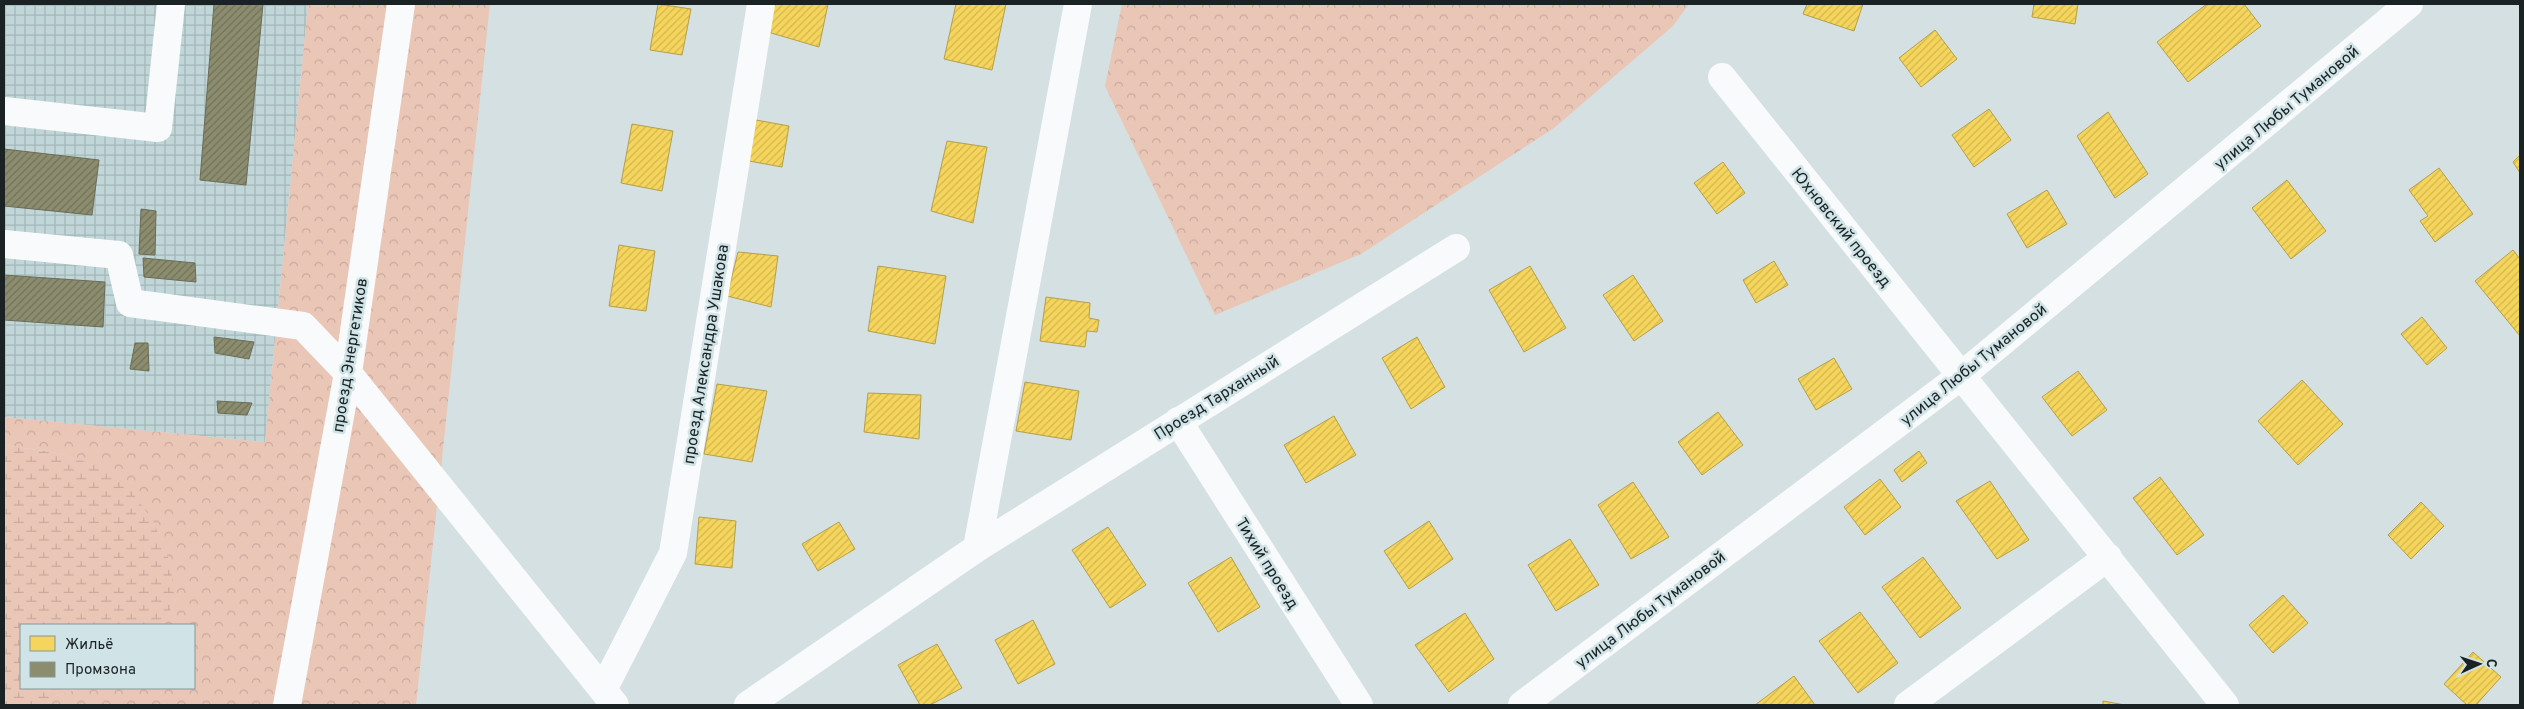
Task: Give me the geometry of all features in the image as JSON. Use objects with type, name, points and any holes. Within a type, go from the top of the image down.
[{"type":"street","points":[[4,111],[158,128],[171,4]]},
{"type":"street","name":"проезд Энергетиков","points":[[287,705],[348,373],[401,4]]},
{"type":"street","name":"проезд Александра Ушакова","points":[[609,698],[673,552],[761,4]]},
{"type":"street","points":[[977,548],[1078,4]]},
{"type":"street","name":"улица Любы Тумановой","points":[[1522,705],[1961,376],[2409,4]]},
{"type":"street","name":"Юхновский проезд","points":[[1722,77],[2225,705]]},
{"type":"street","points":[[4,244],[119,255],[130,303],[303,326],[348,373],[609,698]]},
{"type":"street","name":"Проезд Тарханный","points":[[748,705],[977,548],[1456,248]]},
{"type":"street","name":"Тихий проезд","points":[[1178,421],[1358,705]]},
{"type":"street","points":[[1908,705],[2108,558]]},
{"type":"shaded area","points":[[4,4],[308,4],[265,442],[4,417]]},
{"type":"green space","points":[[308,4],[490,4],[416,705],[46,705],[56,696],[78,689],[195,689],[195,624],[163,624],[176,600],[96,465],[57,453],[4,445],[4,417],[265,442]]},
{"type":"green space","points":[[1122,4],[1689,4],[1673,26],[1554,128],[1361,254],[1215,315],[1105,86]]},
{"type":"green space","points":[[4,445],[57,453],[96,465],[130,489],[153,521],[169,560],[176,600],[163,624],[20,624],[20,689],[77,689],[56,696],[46,705],[4,705]]},
{"type":"building: Жильё","points":[[658,4],[691,9],[682,55],[650,50]]},
{"type":"building: Жильё","points":[[770,4],[828,4],[819,47],[761,30]]},
{"type":"building: Жильё","points":[[956,4],[1006,4],[992,70],[944,59]]},
{"type":"building: Жильё","points":[[1807,4],[1863,4],[1854,31],[1803,14]]},
{"type":"building: Жильё","points":[[2034,4],[2078,4],[2075,24],[2032,17]]},
{"type":"building: Жильё","points":[[2207,4],[2244,4],[2261,26],[2188,82],[2157,42]]},
{"type":"building: Жильё","points":[[1935,30],[1957,59],[1921,87],[1899,58]]},
{"type":"building: Жильё","points":[[1989,109],[2011,140],[1974,167],[1952,135]]},
{"type":"building: Жильё","points":[[2108,112],[2148,174],[2115,198],[2077,136]]},
{"type":"building: Жильё","points":[[756,120],[789,126],[782,167],[749,161]]},
{"type":"building: Жильё","points":[[632,124],[673,131],[662,191],[621,183]]},
{"type":"building: Жильё","points":[[947,141],[987,147],[973,223],[931,211]]},
{"type":"building: Жильё","points":[[2520,155],[2520,173],[2513,162]]},
{"type":"building: Жильё","points":[[1723,162],[1745,193],[1717,214],[1694,183]]},
{"type":"building: Жильё","points":[[2439,168],[2473,214],[2435,242],[2420,221],[2428,216],[2409,190]]},
{"type":"building: Жильё","points":[[2287,180],[2326,231],[2291,259],[2252,208]]},
{"type":"building: Жильё","points":[[2047,190],[2067,224],[2027,248],[2007,214]]},
{"type":"building: Жильё","points":[[619,245],[655,251],[646,311],[609,306]]},
{"type":"building: Жильё","points":[[2513,250],[2520,259],[2520,336],[2475,281]]},
{"type":"building: Жильё","points":[[738,252],[778,256],[771,307],[727,296]]},
{"type":"building: Жильё","points":[[1774,261],[1788,285],[1756,303],[1743,280]]},
{"type":"building: Жильё","points":[[878,266],[946,276],[935,344],[868,331]]},
{"type":"building: Жильё","points":[[1530,266],[1566,328],[1524,352],[1489,290]]},
{"type":"building: Жильё","points":[[1633,275],[1663,321],[1634,341],[1603,295]]},
{"type":"building: Жильё","points":[[1046,297],[1090,303],[1089,318],[1099,320],[1097,332],[1087,331],[1085,347],[1040,341]]},
{"type":"building: Жильё","points":[[2422,317],[2447,348],[2427,365],[2401,334]]},
{"type":"building: Жильё","points":[[1417,337],[1445,387],[1411,409],[1382,358]]},
{"type":"building: Жильё","points":[[1834,358],[1852,389],[1816,410],[1798,379]]},
{"type":"building: Жильё","points":[[2078,371],[2107,410],[2072,436],[2042,397]]},
{"type":"building: Жильё","points":[[2302,380],[2343,424],[2298,465],[2258,421]]},
{"type":"building: Жильё","points":[[1025,382],[1079,391],[1071,440],[1016,431]]},
{"type":"building: Жильё","points":[[717,384],[767,391],[752,462],[704,454]]},
{"type":"building: Жильё","points":[[868,393],[921,395],[919,439],[864,432]]},
{"type":"building: Жильё","points":[[1718,412],[1743,445],[1702,475],[1678,442]]},
{"type":"building: Жильё","points":[[1334,416],[1356,455],[1306,483],[1284,445]]},
{"type":"building: Жильё","points":[[1919,451],[1927,463],[1902,482],[1894,470]]},
{"type":"building: Жильё","points":[[2160,477],[2204,535],[2177,555],[2133,498]]},
{"type":"building: Жильё","points":[[1880,479],[1901,507],[1865,535],[1844,507]]},
{"type":"building: Жильё","points":[[1990,481],[2029,540],[1997,559],[1956,501]]},
{"type":"building: Жильё","points":[[1633,482],[1669,537],[1631,559],[1598,505]]},
{"type":"building: Жильё","points":[[2421,502],[2444,526],[2411,559],[2388,535]]},
{"type":"building: Жильё","points":[[699,517],[736,521],[732,568],[695,564]]},
{"type":"building: Жильё","points":[[1429,521],[1453,559],[1409,589],[1384,551]]},
{"type":"building: Жильё","points":[[839,522],[855,549],[818,571],[802,544]]},
{"type":"building: Жильё","points":[[1108,527],[1146,585],[1110,608],[1072,550]]},
{"type":"building: Жильё","points":[[1570,539],[1599,585],[1556,611],[1528,565]]},
{"type":"building: Жильё","points":[[1231,557],[1260,607],[1218,632],[1188,583]]},
{"type":"building: Жильё","points":[[1923,557],[1961,608],[1920,638],[1882,587]]},
{"type":"building: Жильё","points":[[2283,595],[2308,623],[2273,653],[2249,625]]},
{"type":"building: Жильё","points":[[1860,612],[1898,663],[1858,693],[1819,641]]},
{"type":"building: Жильё","points":[[1465,613],[1494,659],[1449,692],[1415,645]]},
{"type":"building: Жильё","points":[[1033,620],[1055,664],[1018,684],[995,640]]},
{"type":"building: Жильё","points":[[937,644],[962,688],[930,705],[920,705],[898,665]]},
{"type":"building: Жильё","points":[[2473,652],[2501,677],[2476,705],[2467,705],[2444,684]]},
{"type":"building: Жильё","points":[[1794,676],[1815,705],[1755,705]]},
{"type":"building: Жильё","points":[[2103,701],[2125,705],[2103,705]]},
{"type":"building: Промзона","points":[[214,4],[263,4],[246,185],[200,180]]},
{"type":"building: Промзона","points":[[4,149],[99,160],[92,215],[4,206]]},
{"type":"building: Промзона","points":[[141,209],[156,211],[155,255],[139,254]]},
{"type":"building: Промзона","points":[[143,258],[195,263],[196,282],[144,277]]},
{"type":"building: Промзона","points":[[4,275],[105,282],[103,327],[4,320]]},
{"type":"building: Промзона","points":[[214,337],[254,342],[249,359],[215,353]]},
{"type":"building: Промзона","points":[[135,343],[148,343],[149,371],[130,369]]},
{"type":"building: Промзона","points":[[217,401],[252,403],[247,415],[218,413]]}]
